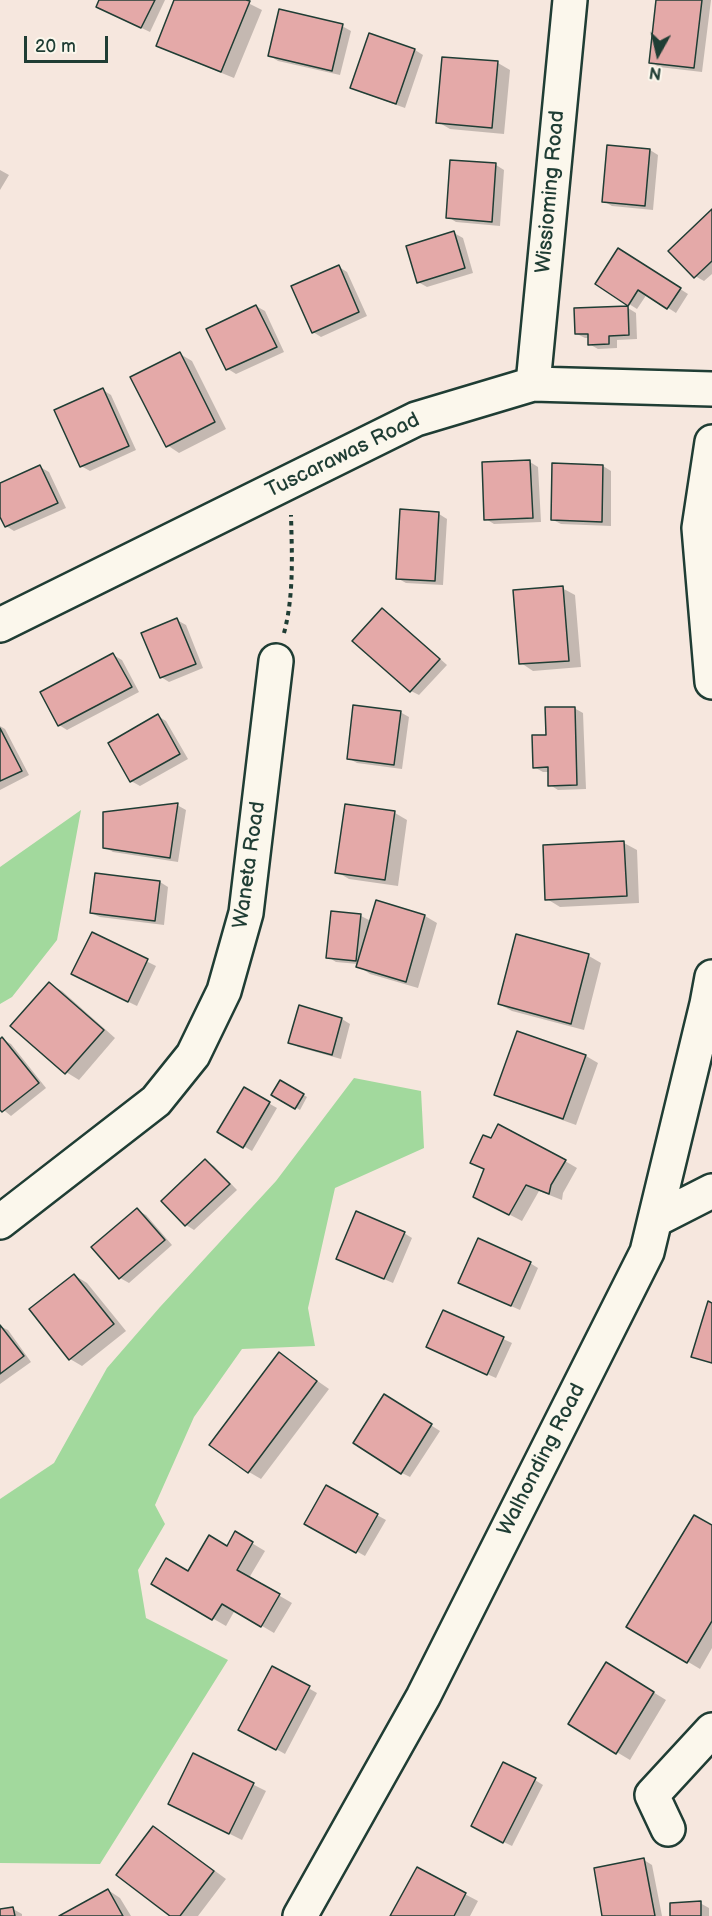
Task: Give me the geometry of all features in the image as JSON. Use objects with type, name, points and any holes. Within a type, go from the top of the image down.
[{"type":"street","name":"Wissioming Road","points":[[533,384],[563,2]]},
{"type":"street","name":"Tuscarawas Road","points":[[0,625],[416,419],[533,384],[712,389]]},
{"type":"street","points":[[712,442],[699,528],[712,682]]},
{"type":"street","name":"Waneta Road","points":[[0,1222],[156,1101],[193,1055],[224,991],[246,913],[276,661]]},
{"type":"street","name":"Walhonding Road","points":[[300,1916],[423,1697],[647,1252],[712,976]]},
{"type":"street","points":[[655,1220],[712,1191]]},
{"type":"street","points":[[668,1829],[652,1795],[712,1730]]},
{"type":"path","points":[[276,661],[286,624],[292,563],[290,482]]},
{"type":"green space","points":[[81,810],[57,940],[12,997],[0,1004],[0,867]]},
{"type":"green space","points":[[354,1078],[421,1091],[424,1148],[335,1188],[308,1308],[315,1346],[242,1349],[194,1417],[155,1505],[165,1524],[138,1570],[146,1618],[228,1660],[100,1864],[0,1863],[0,1499],[54,1463],[107,1368],[276,1181]]},
{"type":"building","points":[[99,0],[155,0],[141,28],[96,7]]},
{"type":"building","points":[[174,0],[250,1],[221,72],[156,46]]},
{"type":"building","points":[[656,0],[702,0],[694,68],[649,63]]},
{"type":"building","points":[[279,9],[343,24],[332,71],[268,56]]},
{"type":"building","points":[[369,33],[415,49],[396,104],[350,88]]},
{"type":"building","points":[[442,57],[498,61],[492,128],[436,123]]},
{"type":"building","points":[[607,145],[650,149],[645,206],[602,202]]},
{"type":"building","points":[[450,160],[496,163],[492,222],[446,218]]},
{"type":"building","points":[[712,209],[712,261],[694,278],[668,251]]},
{"type":"building","points":[[454,231],[465,268],[417,283],[406,246]]},
{"type":"building","points":[[618,248],[681,288],[667,309],[638,290],[628,306],[595,284]]},
{"type":"building","points":[[339,265],[359,312],[312,333],[291,286]]},
{"type":"building","points":[[256,305],[277,347],[226,370],[206,329]]},
{"type":"building","points":[[628,306],[629,335],[609,336],[609,344],[588,345],[588,334],[575,334],[574,308]]},
{"type":"building","points":[[180,352],[215,422],[166,447],[130,377]]},
{"type":"building","points":[[103,388],[129,446],[80,467],[54,410]]},
{"type":"building","points":[[530,460],[533,518],[484,520],[482,462]]},
{"type":"building","points":[[552,463],[603,465],[602,522],[551,520]]},
{"type":"building","points":[[40,465],[58,503],[5,527],[0,517],[0,483]]},
{"type":"building","points":[[400,509],[439,512],[435,581],[396,579]]},
{"type":"building","points":[[563,586],[569,661],[519,664],[513,590]]},
{"type":"building","points":[[382,608],[440,659],[410,692],[352,641]]},
{"type":"building","points":[[177,618],[196,664],[160,678],[141,633]]},
{"type":"building","points":[[113,653],[132,687],[58,726],[40,692]]},
{"type":"building","points":[[353,705],[401,711],[394,765],[347,759]]},
{"type":"building","points":[[545,707],[575,707],[577,785],[548,786],[548,767],[533,768],[532,735],[546,735]]},
{"type":"building","points":[[158,714],[180,754],[130,782],[108,743]]},
{"type":"building","points":[[0,728],[22,771],[0,781]]},
{"type":"building","points":[[178,803],[170,858],[103,848],[103,812]]},
{"type":"building","points":[[345,804],[395,811],[385,880],[335,873]]},
{"type":"building","points":[[624,841],[627,896],[545,900],[543,845]]},
{"type":"building","points":[[95,873],[160,881],[155,921],[90,913]]},
{"type":"building","points":[[376,900],[425,915],[406,982],[356,967]]},
{"type":"building","points":[[331,911],[361,914],[356,961],[326,958]]},
{"type":"building","points":[[92,932],[148,959],[128,1002],[71,974]]},
{"type":"building","points":[[516,934],[589,954],[571,1024],[498,1004]]},
{"type":"building","points":[[49,982],[104,1030],[65,1074],[10,1026]]},
{"type":"building","points":[[299,1005],[342,1018],[332,1055],[288,1043]]},
{"type":"building","points":[[517,1031],[586,1055],[563,1119],[494,1095]]},
{"type":"building","points":[[2,1037],[39,1083],[2,1112],[0,1110],[0,1039]]},
{"type":"building","points":[[280,1080],[304,1094],[295,1109],[271,1095]]},
{"type":"building","points":[[244,1087],[270,1102],[243,1148],[217,1132]]},
{"type":"building","points":[[498,1124],[566,1160],[551,1185],[549,1194],[526,1185],[509,1215],[473,1197],[484,1169],[470,1163],[483,1135],[491,1138]]},
{"type":"building","points":[[205,1159],[230,1184],[185,1226],[161,1201]]},
{"type":"building","points":[[137,1208],[165,1240],[119,1279],[91,1247]]},
{"type":"building","points":[[356,1211],[405,1232],[384,1279],[336,1259]]},
{"type":"building","points":[[478,1238],[531,1262],[511,1306],[458,1283]]},
{"type":"building","points":[[74,1274],[114,1324],[69,1360],[29,1309]]},
{"type":"building","points":[[708,1301],[712,1303],[712,1363],[691,1357]]},
{"type":"building","points":[[443,1310],[504,1337],[487,1375],[426,1347]]},
{"type":"building","points":[[0,1325],[24,1356],[0,1374]]},
{"type":"building","points":[[279,1352],[317,1381],[248,1473],[209,1445]]},
{"type":"building","points":[[384,1394],[432,1424],[401,1474],[353,1443]]},
{"type":"building","points":[[326,1485],[378,1514],[356,1553],[304,1524]]},
{"type":"building","points":[[694,1515],[712,1525],[712,1621],[687,1663],[626,1627]]},
{"type":"building","points":[[235,1531],[253,1542],[237,1570],[280,1594],[261,1627],[222,1604],[212,1620],[151,1584],[166,1558],[188,1571],[209,1535],[227,1546]]},
{"type":"building","points":[[606,1662],[654,1692],[616,1754],[568,1724]]},
{"type":"building","points":[[272,1666],[310,1686],[276,1750],[238,1730]]},
{"type":"building","points":[[193,1753],[254,1783],[229,1834],[168,1804]]},
{"type":"building","points":[[503,1762],[536,1778],[503,1843],[471,1826]]},
{"type":"building","points":[[153,1826],[214,1871],[180,1916],[170,1916],[116,1875]]},
{"type":"building","points":[[644,1858],[655,1916],[602,1916],[594,1868]]},
{"type":"building","points":[[417,1867],[466,1893],[454,1916],[390,1916]]},
{"type":"building","points":[[108,1889],[123,1916],[59,1916]]},
{"type":"building","points":[[701,1901],[701,1916],[670,1916],[670,1903]]},
{"type":"building","points":[[13,1907],[15,1916],[0,1916],[0,1909]]}]
